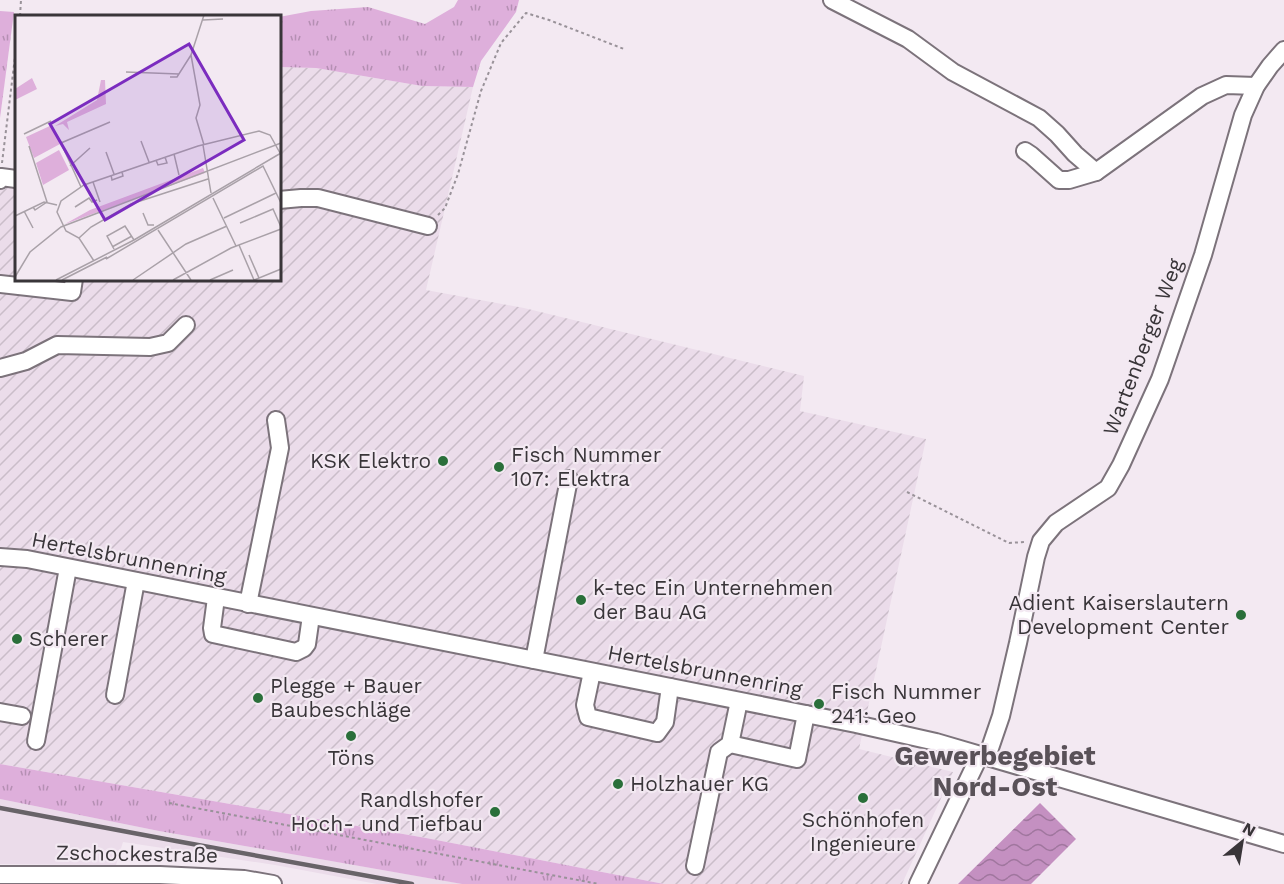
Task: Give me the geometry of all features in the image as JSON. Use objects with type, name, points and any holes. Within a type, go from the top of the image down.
[{"type":"street","points":[[832,0],[908,39],[953,72],[1039,118],[1096,172]]},
{"type":"street","name":"Wartenberger Weg","points":[[918,884],[996,733],[1041,541],[1056,523],[1108,488],[1121,465],[1160,379],[1203,255],[1244,115],[1256,86],[1284,50]]},
{"type":"street","points":[[1025,151],[1059,180],[1069,180],[1096,172],[1202,96],[1226,85],[1256,86]]},
{"type":"street","points":[[280,201],[318,198],[428,226]]},
{"type":"street","points":[[0,284],[72,292],[74,280]]},
{"type":"street","points":[[0,368],[26,361],[57,345],[150,348],[168,343],[186,325]]},
{"type":"street","name":"Hertelsbrunnenring","points":[[248,604],[280,447],[276,420]]},
{"type":"street","points":[[534,660],[569,479]]},
{"type":"street","name":"Hertelsbrunnenring","points":[[0,557],[136,581],[806,714],[936,742],[1284,844]]},
{"type":"street","points":[[36,741],[68,568]]},
{"type":"street","points":[[115,694],[136,581]]},
{"type":"street","points":[[216,598],[213,633],[296,652],[307,644],[311,616]]},
{"type":"street","points":[[592,672],[585,705],[588,717],[657,733],[665,722],[670,687]]},
{"type":"street","points":[[695,866],[719,752],[730,744],[739,701]]},
{"type":"street","points":[[0,712],[22,716]]},
{"type":"street","points":[[730,744],[797,759],[806,714]]},
{"type":"street","name":"Zschockestraße","points":[[0,875],[160,874],[244,879],[273,884]]},
{"type":"path","points":[[20,15],[21,0]]},
{"type":"path","points":[[428,226],[446,208],[481,91],[501,43],[526,13],[624,49]]},
{"type":"path","points":[[0,179],[15,57]]},
{"type":"path","points":[[907,492],[1010,543],[1041,541]]},
{"type":"path","points":[[169,803],[599,884]]},
{"type":"shaded area","points":[[280,67],[316,68],[422,86],[473,87],[426,290],[524,308],[804,376],[800,411],[926,439],[859,749],[953,772],[902,884],[664,884],[426,838],[0,764],[0,176],[15,177],[15,280],[280,280]]},
{"type":"shaded area","points":[[0,799],[159,831],[463,884],[377,884],[275,865],[123,842],[116,865],[0,864]]},
{"type":"green space","points":[[458,0],[519,0],[516,12],[481,61],[473,87],[422,86],[316,68],[280,67],[280,17],[311,11],[368,7],[425,24],[454,7]]},
{"type":"green space","points":[[0,11],[14,12],[0,118]]},
{"type":"green space","points":[[0,764],[426,838],[664,884],[462,884],[159,831],[0,799]]},
{"type":"water","points":[[1040,803],[1076,839],[1031,884],[958,884]]},
{"type":"railway","points":[[0,808],[412,884]]},
{"type":"place","name":"KSK Elektro","points":[[443,461]]},
{"type":"place","name":"Fisch Nummer 107: Elektra","points":[[499,467]]},
{"type":"place","name":"k-tec Ein Unternehmen der Bau AG","points":[[581,600]]},
{"type":"place","name":"Adient Kaiserslautern Development Center","points":[[1241,615]]},
{"type":"place","name":"Scherer","points":[[17,639]]},
{"type":"place","name":"Plegge + Bauer Baubeschläge","points":[[258,698]]},
{"type":"place","name":"Fisch Nummer 241: Geo","points":[[819,704]]},
{"type":"place","name":"Töns","points":[[351,736]]},
{"type":"place","name":"Holzhauer KG","points":[[618,784]]},
{"type":"place","name":"Schönhofen Ingenieure","points":[[863,798]]},
{"type":"place","name":"Randlshofer Hoch- und Tiefbau","points":[[495,812]]},
{"type":"district","name":"Gewerbegebiet Nord-Ost","points":[[995,772]]}]
